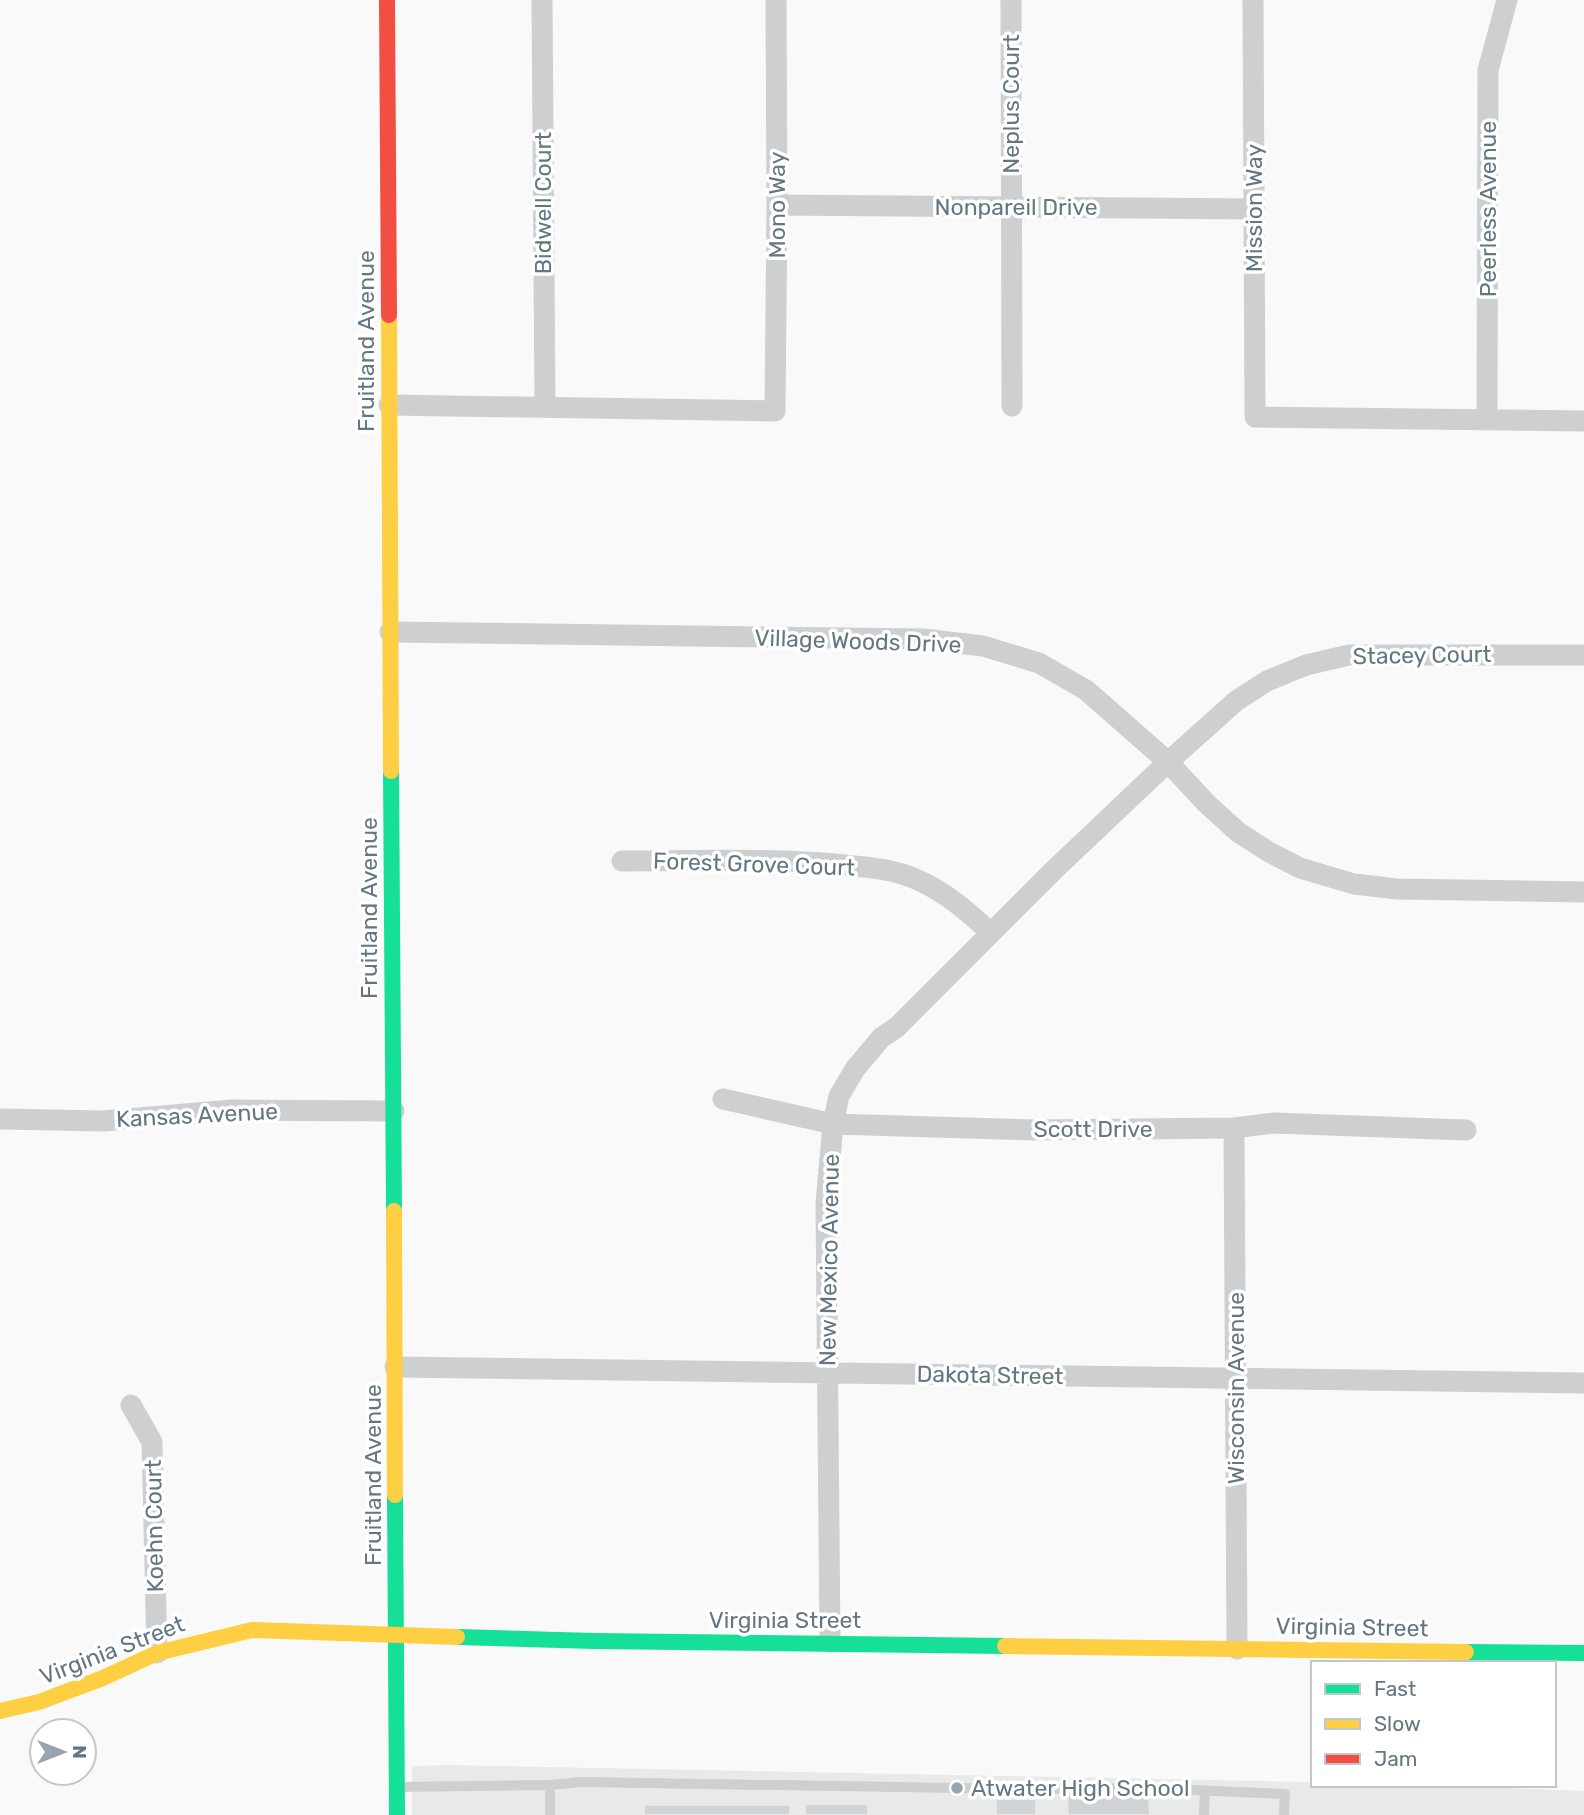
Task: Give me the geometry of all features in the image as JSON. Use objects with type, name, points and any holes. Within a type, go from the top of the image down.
[{"type":"street","name":"Fruitland Avenue","points":[[387,0],[397,1815]]},
{"type":"street","name":"Bidwell Court","points":[[542,0],[545,406]]},
{"type":"street","name":"Mono Way","points":[[545,406],[775,411],[776,0]]},
{"type":"street","name":"Neplus Court","points":[[1010,0],[1012,406]]},
{"type":"street","name":"Mission Way","points":[[1253,0],[1255,417],[1488,420]]},
{"type":"street","name":"Peerless Avenue","points":[[1488,420],[1488,70],[1507,0]]},
{"type":"street","name":"Nonpareil Drive","points":[[777,205],[1255,209]]},
{"type":"street","points":[[389,405],[545,406]]},
{"type":"street","points":[[1488,420],[1584,421]]},
{"type":"street","name":"Village Woods Drive","points":[[390,632],[923,639],[983,646],[1039,663],[1086,690],[1168,762],[1207,804],[1238,832],[1300,868],[1354,884],[1397,889],[1584,892]]},
{"type":"street","name":"Stacey Court","points":[[1168,762],[1236,701],[1267,681],[1306,665],[1349,654],[1584,654]]},
{"type":"street","name":"New Mexico Avenue","points":[[830,1642],[825,1204],[833,1124],[839,1096],[855,1069],[881,1038],[897,1027],[1054,870],[1168,762]]},
{"type":"street","name":"Forest Grove Court","points":[[622,861],[794,861],[874,867],[896,872],[928,885],[958,902],[991,933]]},
{"type":"street","name":"Scott Drive","points":[[723,1099],[833,1124],[1034,1130],[1234,1128],[1274,1123],[1466,1130]]},
{"type":"street","name":"Kansas Avenue","points":[[0,1119],[103,1121],[232,1110],[394,1111]]},
{"type":"street","name":"Wisconsin Avenue","points":[[1234,1128],[1237,1649]]},
{"type":"street","name":"Dakota Street","points":[[395,1367],[1584,1383]]},
{"type":"street","name":"Koehn Court","points":[[131,1405],[152,1442],[157,1653]]},
{"type":"street","name":"Virginia Street","points":[[0,1711],[39,1702],[103,1678],[157,1653],[252,1630],[594,1641],[1584,1653]]},
{"type":"lane","points":[[396,1787],[550,1785],[581,1782],[1205,1791],[1285,1794],[1284,1815]]},
{"type":"lane","points":[[550,1785],[550,1815]]},
{"type":"lane","points":[[1205,1791],[1205,1815]]},
{"type":"shaded area","name":"Atwater High School","points":[[412,1766],[1311,1782],[1311,1787],[1475,1787],[1584,1791],[1584,1815],[412,1815]]},
{"type":"building","points":[[1140,1789],[1140,1796],[1149,1795],[1150,1815],[1068,1815],[1067,1792]]},
{"type":"building","points":[[996,1799],[1036,1799],[1036,1815],[996,1815]]},
{"type":"building","points":[[805,1804],[868,1804],[868,1815],[805,1815]]},
{"type":"building","points":[[644,1805],[790,1805],[790,1815],[644,1815]]},
{"type":"traffic: fast","points":[[391,771],[394,1211]]},
{"type":"traffic: fast","points":[[395,1495],[397,1815]]},
{"type":"traffic: fast","points":[[457,1637],[1005,1646]]},
{"type":"traffic: fast","points":[[1466,1652],[1584,1653]]},
{"type":"traffic: slow","points":[[389,315],[391,771]]},
{"type":"traffic: slow","points":[[394,1211],[395,1495]]},
{"type":"traffic: slow","points":[[0,1711],[39,1702],[103,1678],[157,1653],[252,1630],[457,1637]]},
{"type":"traffic: slow","points":[[1005,1646],[1466,1652]]},
{"type":"traffic: jam","points":[[387,0],[389,315]]},
{"type":"place","name":"Atwater High School","points":[[957,1788]]}]
